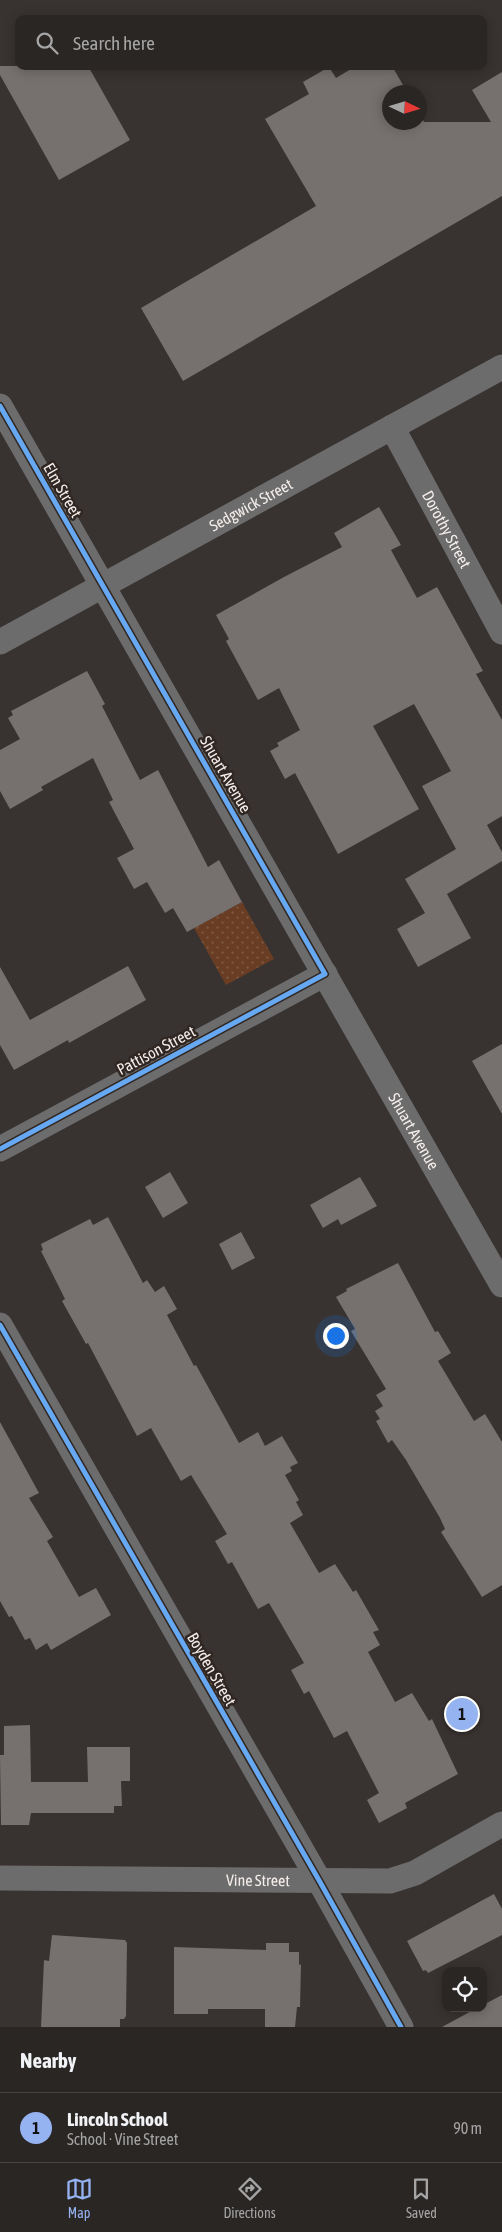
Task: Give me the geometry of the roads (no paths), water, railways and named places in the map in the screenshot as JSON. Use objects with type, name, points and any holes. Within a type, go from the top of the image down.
[{"type":"street","name":"Sedgwick Street","points":[[0,642],[105,587],[502,367]]},
{"type":"street","name":"Elm Street","points":[[0,406],[105,587]]},
{"type":"street","name":"Dorothy Street","points":[[392,427],[502,632]]},
{"type":"street","name":"Shuart Avenue","points":[[105,587],[502,1285]]},
{"type":"street","name":"Pattison Street","points":[[0,1149],[325,974]]},
{"type":"street","name":"Boyden Street","points":[[0,1325],[320,1882],[400,2027]]},
{"type":"street","name":"Vine Street","points":[[0,1878],[320,1882],[390,1881],[416,1873],[502,1824]]},
{"type":"place","name":"Lincoln School","points":[[462,1714]]}]
